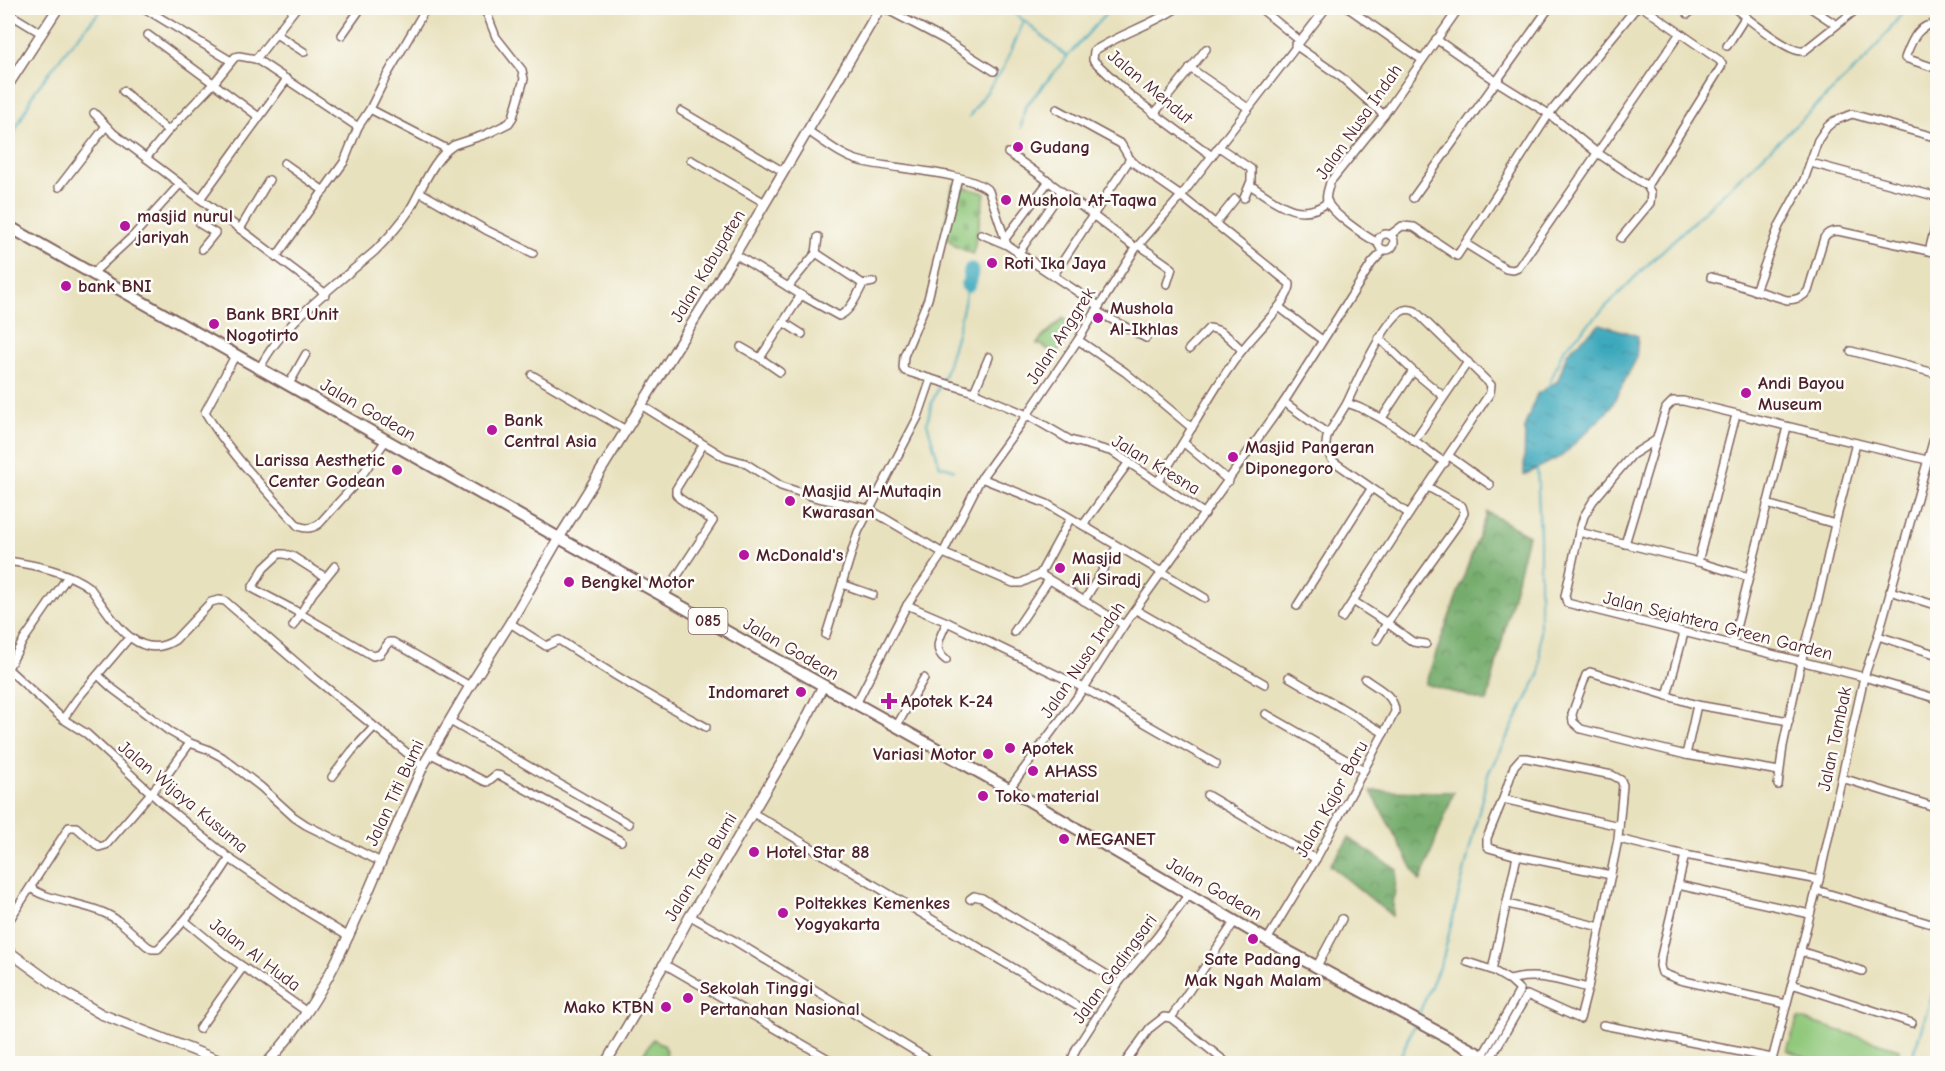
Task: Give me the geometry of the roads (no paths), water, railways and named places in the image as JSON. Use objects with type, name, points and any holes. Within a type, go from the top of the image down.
[{"type":"main road","name":"Jalan Godean","points":[[8,227],[1009,789],[1267,940],[1490,1059]]},
{"type":"street","points":[[9,80],[58,8]]},
{"type":"street","points":[[144,8],[231,61]]},
{"type":"street","points":[[256,59],[296,8]]},
{"type":"street","points":[[342,35],[361,8]]},
{"type":"street","points":[[276,257],[344,162],[358,127],[426,8]]},
{"type":"street","points":[[261,368],[290,326],[381,246],[404,218],[447,149],[487,134],[509,123],[513,117],[524,79],[522,69],[496,37],[487,14],[480,8]]},
{"type":"street","points":[[882,8],[945,40],[994,71]]},
{"type":"street","name":"Jalan Kabupaten","points":[[559,538],[735,254],[882,8]]},
{"type":"street","name":"Jalan Mendut","points":[[1176,8],[1105,44],[1093,53],[1094,60],[1131,96],[1212,156]]},
{"type":"street","points":[[1260,8],[1297,43],[1341,77],[1384,115]]},
{"type":"street","name":"Jalan Anggrek","points":[[856,704],[907,605],[943,553],[979,481],[1028,415],[1137,247],[1181,196],[1326,8]]},
{"type":"street","points":[[1348,8],[1422,60]]},
{"type":"street","name":"Jalan Nusa Indah","points":[[1378,243],[1355,229],[1331,208],[1327,196],[1330,182],[1384,115],[1460,8]]},
{"type":"street","points":[[1413,198],[1549,8]]},
{"type":"street","points":[[1390,235],[1394,240],[1393,246],[1384,250],[1378,243],[1378,239],[1382,234],[1390,235],[1402,226],[1414,227],[1457,256],[1550,114],[1636,8]]},
{"type":"street","points":[[1644,8],[1719,60],[1722,66],[1647,186]]},
{"type":"street","points":[[1734,8],[1790,49],[1799,52],[1804,51],[1835,24],[1858,8]]},
{"type":"street","points":[[1811,8],[1835,24]]},
{"type":"street","points":[[8,13],[41,33]]},
{"type":"street","points":[[1727,46],[1746,16]]},
{"type":"street","points":[[1938,24],[1930,23],[1921,29],[1912,40],[1905,58],[1938,69]]},
{"type":"street","points":[[1466,244],[1506,269],[1515,270],[1680,33]]},
{"type":"street","points":[[276,34],[303,52]]},
{"type":"street","points":[[148,35],[259,117]]},
{"type":"street","points":[[1436,39],[1496,81],[1550,114],[1596,152],[1647,186],[1651,193],[1650,203],[1621,238]]},
{"type":"street","points":[[1154,114],[1206,49]]},
{"type":"street","points":[[146,158],[231,61],[239,56],[256,59],[358,127]]},
{"type":"street","points":[[1190,68],[1248,108]]},
{"type":"street","points":[[201,199],[287,79]]},
{"type":"street","points":[[123,91],[168,131]]},
{"type":"street","points":[[370,109],[447,149]]},
{"type":"street","points":[[1057,109],[1121,144],[1130,159],[1181,196],[1290,284],[1290,292],[1233,362],[1158,481]]},
{"type":"street","points":[[681,111],[784,172]]},
{"type":"street","points":[[94,113],[106,126],[146,158],[326,294]]},
{"type":"street","points":[[1755,291],[1779,226],[1811,163],[1818,140],[1834,121],[1852,114],[1938,138]]},
{"type":"street","points":[[59,187],[106,126]]},
{"type":"street","points":[[808,131],[836,150],[860,161],[958,178],[985,187],[1006,242],[1018,254],[1146,338]]},
{"type":"street","points":[[1219,147],[1251,169],[1250,185],[1244,198]]},
{"type":"street","points":[[1008,153],[1137,247],[1172,268],[1167,284]]},
{"type":"street","points":[[1053,276],[1130,159]]},
{"type":"street","points":[[691,160],[765,203]]},
{"type":"street","points":[[284,163],[324,191]]},
{"type":"street","points":[[1811,163],[1938,197]]},
{"type":"street","name":"Jalan Kresna","points":[[958,178],[928,299],[902,363],[905,371],[974,392],[1028,415],[1070,440],[1106,449],[1206,514]]},
{"type":"street","points":[[240,229],[269,180]]},
{"type":"street","points":[[1006,242],[1049,181]]},
{"type":"street","points":[[93,273],[133,236],[180,184]]},
{"type":"street","points":[[1250,185],[1292,211],[1308,211],[1328,202]]},
{"type":"street","points":[[420,192],[486,230],[533,253]]},
{"type":"street","points":[[1018,254],[1061,192]]},
{"type":"street","points":[[1215,224],[1235,199]]},
{"type":"street","points":[[202,249],[215,233],[200,224],[213,208]]},
{"type":"street","points":[[1929,251],[1938,216]]},
{"type":"street","points":[[1711,277],[1787,300],[1804,296],[1824,238],[1826,234],[1833,231],[1938,254]]},
{"type":"street","points":[[981,234],[1006,242]]},
{"type":"street","points":[[788,287],[816,253],[818,237]]},
{"type":"street","name":"Jalan Nusa Indah","points":[[1009,789],[1084,688],[1124,625],[1161,573],[1229,482],[1284,402],[1372,263],[1384,250]]},
{"type":"street","points":[[816,253],[863,284],[873,282]]},
{"type":"street","points":[[735,254],[839,316],[845,314],[863,284]]},
{"type":"street","points":[[760,358],[801,295]]},
{"type":"street","points":[[1279,307],[1322,340]]},
{"type":"street","points":[[1342,618],[1492,388],[1488,380],[1411,309],[1403,310],[1379,338],[1325,443],[1327,452],[1333,461],[1409,514]]},
{"type":"street","points":[[783,322],[802,334]]},
{"type":"street","points":[[1189,349],[1209,328],[1215,328],[1242,350]]},
{"type":"street","points":[[1379,338],[1443,396]]},
{"type":"street","points":[[1078,340],[1125,372],[1191,428]]},
{"type":"street","points":[[741,347],[780,372]]},
{"type":"street","points":[[1851,351],[1938,374]]},
{"type":"street","points":[[236,354],[206,412],[215,429],[234,453],[298,526],[306,529],[319,524],[358,482],[386,440]]},
{"type":"street","points":[[289,384],[306,354]]},
{"type":"street","points":[[974,392],[988,357]]},
{"type":"street","points":[[1414,441],[1468,362]]},
{"type":"street","points":[[1382,418],[1413,371]]},
{"type":"street","points":[[532,375],[626,430]]},
{"type":"street","points":[[826,635],[851,552],[869,509],[918,417],[934,380]]},
{"type":"street","points":[[1625,544],[1666,408],[1673,401],[1683,401],[1928,460]]},
{"type":"street","points":[[1284,402],[1329,434]]},
{"type":"street","points":[[1347,403],[1382,418],[1444,463]]},
{"type":"street","points":[[640,405],[703,445],[728,459],[745,463],[781,486],[814,497],[869,509],[943,553],[1014,583],[1021,583],[1040,574],[1071,519]]},
{"type":"street","points":[[1698,562],[1736,415]]},
{"type":"street","name":"Jalan Tambak","points":[[1771,1061],[1819,880],[1864,676],[1878,636],[1938,424]]},
{"type":"street","points":[[1732,644],[1787,427]]},
{"type":"street","points":[[1656,440],[1632,455],[1593,501],[1584,516],[1579,532],[1748,577]]},
{"type":"street","points":[[1184,443],[1229,482]]},
{"type":"street","points":[[1778,785],[1801,662],[1856,443]]},
{"type":"street","points":[[664,596],[713,521],[676,494],[676,489],[703,445]]},
{"type":"street","points":[[1449,456],[1490,485]]},
{"type":"street","points":[[1083,525],[1129,462]]},
{"type":"street","points":[[979,481],[1047,504],[1205,598]]},
{"type":"street","points":[[1377,640],[1464,513],[1462,506],[1428,487]]},
{"type":"street","points":[[1297,606],[1371,489]]},
{"type":"street","points":[[1767,504],[1835,524]]},
{"type":"street","name":"Jalan Sejahtera Green Garden","points":[[1579,532],[1565,596],[1566,602],[1571,605],[1864,676],[1938,699]]},
{"type":"street","name":"Jalan Titi Bumi","points":[[266,1064],[307,1012],[349,937],[423,766],[559,538]]},
{"type":"street","points":[[1084,601],[1117,547]]},
{"type":"street","points":[[325,577],[292,556],[284,554],[273,559],[264,568],[252,588],[373,656],[380,654],[389,642],[393,642],[470,686]]},
{"type":"street","points":[[8,561],[68,576],[82,582],[90,588],[129,638],[147,647],[168,645],[211,602],[225,601],[423,766]]},
{"type":"street","points":[[293,626],[325,577],[335,566]]},
{"type":"street","points":[[1040,574],[1124,625]]},
{"type":"street","points":[[8,669],[23,641],[68,576]]},
{"type":"street","points":[[1014,632],[1049,580]]},
{"type":"street","points":[[842,584],[873,595]]},
{"type":"street","points":[[1890,591],[1938,606]]},
{"type":"street","points":[[1353,601],[1413,642],[1426,644]]},
{"type":"street","points":[[907,605],[1084,688],[1216,764]]},
{"type":"street","points":[[1136,609],[1265,684]]},
{"type":"street","points":[[946,660],[939,655],[938,645],[947,622]]},
{"type":"street","points":[[510,623],[546,646],[559,640],[652,698],[706,727]]},
{"type":"street","points":[[1668,696],[1684,633]]},
{"type":"street","points":[[1878,636],[1938,655]]},
{"type":"street","points":[[63,719],[129,638]]},
{"type":"street","name":"Jalan Wijaya Kusuma","points":[[8,669],[63,719],[87,734],[150,792],[230,858],[308,912],[349,937]]},
{"type":"street","points":[[1779,771],[1686,755],[1581,729],[1575,725],[1572,718],[1589,672],[1697,705],[1789,722]]},
{"type":"street","points":[[98,675],[169,731],[222,757],[306,825],[381,862]]},
{"type":"street","points":[[1289,677],[1384,734]]},
{"type":"street","points":[[896,727],[924,678]]},
{"type":"street","name":"Jalan Kajor Baru","points":[[1267,940],[1317,859],[1395,712],[1392,698],[1365,679]]},
{"type":"street","name":"Jalan Tata Bumi","points":[[605,1064],[690,916],[753,813],[823,686]]},
{"type":"street","points":[[1686,755],[1697,705]]},
{"type":"street","points":[[1266,714],[1365,770]]},
{"type":"street","points":[[450,721],[629,824]]},
{"type":"street","points":[[332,777],[374,727]]},
{"type":"street","points":[[8,922],[69,827],[76,826],[99,847],[106,845],[169,772],[190,742]]},
{"type":"street","points":[[430,754],[487,782],[496,775],[501,776],[621,841]]},
{"type":"street","points":[[1490,1059],[1527,995],[1580,1019],[1611,875],[1619,826],[1623,785],[1621,780],[1612,775],[1521,758],[1514,766],[1487,838],[1487,845],[1491,849],[1517,856],[1611,875]]},
{"type":"street","points":[[1842,778],[1938,808]]},
{"type":"street","points":[[1207,795],[1317,859]]},
{"type":"street","points":[[1503,800],[1619,826]]},
{"type":"street","points":[[753,813],[1089,1013]]},
{"type":"street","points":[[1623,840],[1685,855],[1819,880]]},
{"type":"street","points":[[1685,855],[1661,956],[1662,973],[1680,980],[1786,1004]]},
{"type":"street","points":[[1492,970],[1517,856]]},
{"type":"street","points":[[30,888],[40,895],[72,902],[110,915],[152,949],[158,949],[185,921],[213,886],[230,858]]},
{"type":"street","points":[[1678,885],[1810,914]]},
{"type":"street","points":[[1816,890],[1938,926]]},
{"type":"street","name":"Jalan Gadingsari","points":[[1070,1064],[1076,1049],[1120,981],[1189,894]]},
{"type":"street","points":[[970,899],[982,898],[1112,978]]},
{"type":"street","points":[[1508,904],[1600,927]]},
{"type":"street","points":[[690,916],[936,1064]]},
{"type":"street","points":[[1317,966],[1342,919]]},
{"type":"street","name":"Jalan Al Huda","points":[[185,921],[243,967],[307,1012]]},
{"type":"street","points":[[1171,1018],[1235,921]]},
{"type":"street","points":[[8,951],[67,994],[101,1014],[228,1064]]},
{"type":"street","points":[[1800,951],[1862,971]]},
{"type":"street","points":[[1467,962],[1492,970],[1520,990],[1490,1059]]},
{"type":"street","points":[[664,964],[837,1064]]},
{"type":"street","points":[[199,1029],[243,967]]},
{"type":"street","points":[[1509,980],[1540,976],[1588,988]]},
{"type":"street","points":[[1792,984],[1912,1023]]},
{"type":"street","points":[[1124,1064],[1150,1028],[1164,1017],[1171,1018],[1228,1064]]},
{"type":"street","points":[[1603,1025],[1771,1061]]},
{"type":"water","points":[[1600,324],[1638,336],[1636,359],[1610,409],[1562,456],[1524,475],[1525,425],[1537,394],[1558,381],[1567,353]]},
{"type":"waterway","points":[[8,144],[35,91],[103,8]]},
{"type":"waterway","points":[[1016,14],[1067,57],[1111,8]]},
{"type":"waterway","points":[[1547,390],[1563,350],[1642,270],[1868,57],[1906,8]]},
{"type":"waterway","points":[[969,117],[1004,67],[1024,21]]},
{"type":"waterway","points":[[1021,128],[1025,107],[1067,57]]},
{"type":"waterway","points":[[968,285],[971,270]]},
{"type":"waterway","points":[[954,470],[940,466],[927,423],[932,402],[945,374],[968,285]]},
{"type":"waterway","points":[[1417,1018],[1443,958],[1488,774],[1540,673],[1540,537],[1537,465]]},
{"type":"waterway","points":[[1910,1064],[1938,977]]},
{"type":"waterway","points":[[1397,1064],[1415,1023]]},
{"type":"place","name":"Gudang","points":[[1018,147]]},
{"type":"place","name":"Mushola At-Taqwa","points":[[1006,200]]},
{"type":"place","name":"masjid nurul jariyah","points":[[125,226]]},
{"type":"place","name":"Roti Ika Jaya","points":[[992,263]]},
{"type":"place","name":"bank BNI","points":[[66,286]]},
{"type":"place","name":"Mushola Al-Ikhlas","points":[[1098,318]]},
{"type":"place","name":"Bank BRI Unit Nogotirto","points":[[214,324]]},
{"type":"place","name":"Andi Bayou Museum","points":[[1746,393]]},
{"type":"place","name":"Bank Central Asia","points":[[492,430]]},
{"type":"place","name":"Masjid Pangeran Diponegoro","points":[[1233,457]]},
{"type":"place","name":"Larissa Aesthetic Center Godean","points":[[397,470]]},
{"type":"place","name":"Masjid Al-Mutaqin Kwarasan","points":[[790,501]]},
{"type":"place","name":"McDonald's","points":[[744,555]]},
{"type":"place","name":"Masjid Ali Siradj","points":[[1060,568]]},
{"type":"place","name":"Bengkel Motor","points":[[569,582]]},
{"type":"place","name":"Indomaret","points":[[801,692]]},
{"type":"place","name":"Apotek K-24","points":[[889,701]]},
{"type":"place","name":"Apotek","points":[[1010,748]]},
{"type":"place","name":"Variasi Motor","points":[[988,754]]},
{"type":"place","name":"AHASS","points":[[1033,771]]},
{"type":"place","name":"Toko material","points":[[983,796]]},
{"type":"place","name":"MEGANET","points":[[1064,839]]},
{"type":"place","name":"Hotel Star 88","points":[[754,852]]},
{"type":"place","name":"Poltekkes Kemenkes Yogyakarta","points":[[783,913]]},
{"type":"place","name":"Sate Padang Mak Ngah Malam","points":[[1253,939]]},
{"type":"place","name":"Sekolah Tinggi Pertanahan Nasional","points":[[688,998]]},
{"type":"place","name":"Mako KTBN","points":[[666,1007]]}]
